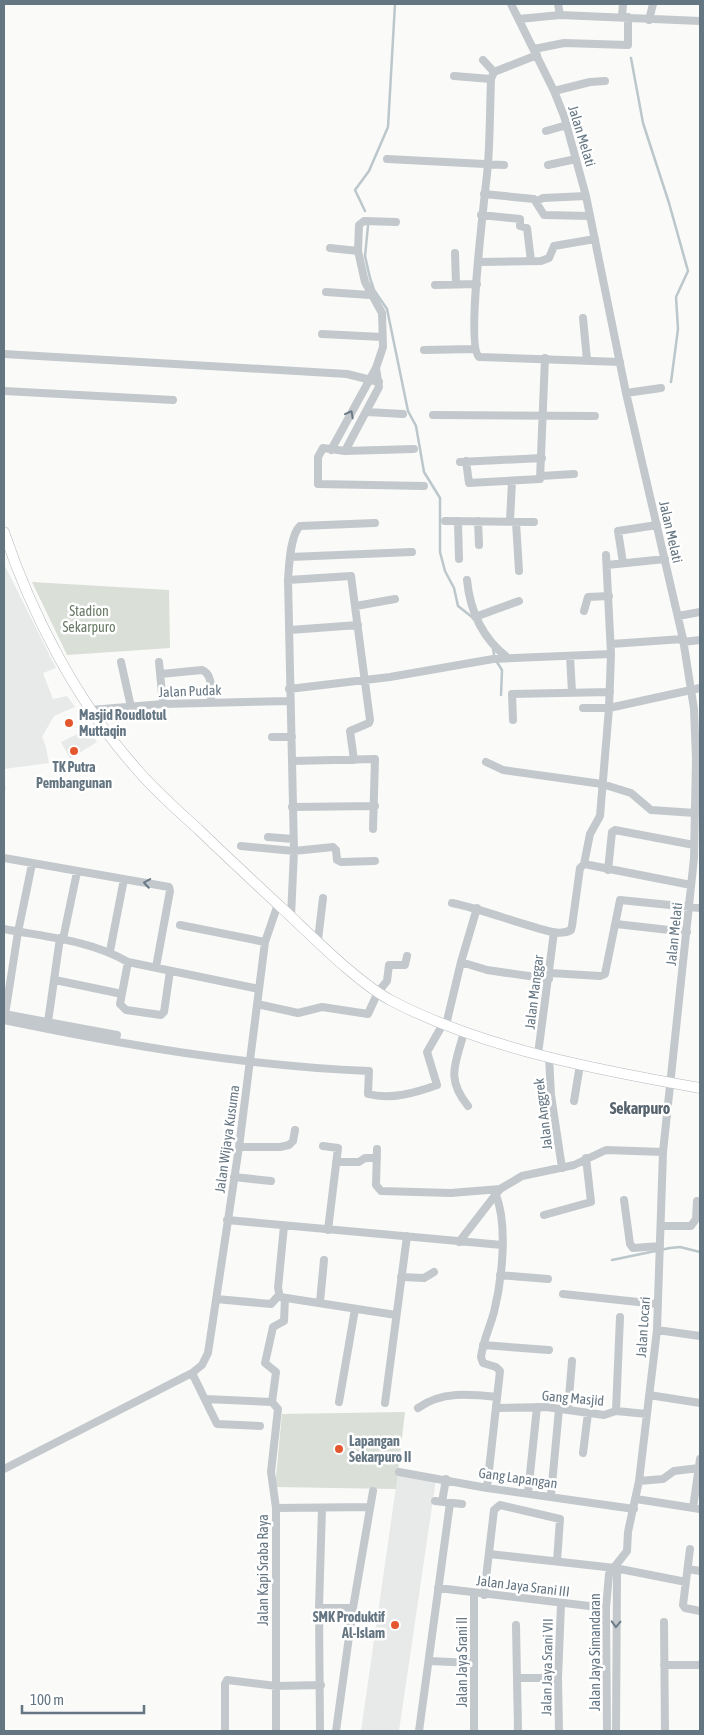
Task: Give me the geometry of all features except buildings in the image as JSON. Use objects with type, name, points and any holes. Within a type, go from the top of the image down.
[{"type":"main road","points":[[4,532],[6,548],[39,616],[91,710],[144,778],[291,916],[378,992],[404,1007],[464,1032],[580,1065],[700,1088]]},
{"type":"street","name":"Jalan Melati","points":[[511,4],[554,91],[567,126],[586,196],[626,393],[678,616],[691,690],[697,708],[698,781],[690,907],[670,1083]]},
{"type":"street","points":[[558,4],[560,15]]},
{"type":"street","points":[[454,76],[492,76],[535,52],[564,43],[628,45],[623,4]]},
{"type":"street","points":[[649,20],[653,4]]},
{"type":"street","points":[[519,19],[560,15],[700,21]]},
{"type":"street","points":[[483,60],[492,76],[488,164],[481,215],[473,326],[474,349],[478,357],[620,362]]},
{"type":"street","points":[[554,91],[590,82],[604,81]]},
{"type":"street","points":[[546,130],[567,126]]},
{"type":"street","points":[[388,159],[504,165]]},
{"type":"street","points":[[548,165],[576,159]]},
{"type":"street","points":[[484,194],[537,201],[543,198],[586,196]]},
{"type":"street","points":[[537,201],[544,214],[590,216]]},
{"type":"street","points":[[481,215],[520,219],[520,226],[527,228],[531,261]]},
{"type":"street","points":[[331,450],[376,368],[383,347],[382,313],[370,295],[358,251],[361,222],[396,222]]},
{"type":"street","points":[[478,262],[547,259],[554,246],[595,239]]},
{"type":"street","points":[[330,248],[358,251]]},
{"type":"street","points":[[455,253],[456,284]]},
{"type":"street","points":[[435,285],[477,284]]},
{"type":"street","points":[[326,292],[370,295]]},
{"type":"street","points":[[583,318],[587,360]]},
{"type":"street","points":[[322,334],[382,337]]},
{"type":"street","points":[[424,350],[474,349]]},
{"type":"street","points":[[4,354],[347,374],[380,382]]},
{"type":"street","points":[[542,458],[463,462],[469,483],[538,480],[541,476],[542,458],[544,417],[545,358]]},
{"type":"street","points":[[345,451],[379,387],[380,382],[376,368]]},
{"type":"street","points":[[626,393],[661,388]]},
{"type":"street","points":[[4,391],[173,400]]},
{"type":"street","points":[[367,412],[403,414]]},
{"type":"street","points":[[433,415],[595,416]]},
{"type":"street","points":[[414,450],[345,451],[322,448],[320,452],[318,484],[424,486]]},
{"type":"street","points":[[541,476],[574,474]]},
{"type":"street","points":[[512,481],[513,522],[519,571]]},
{"type":"street","points":[[445,521],[534,522]]},
{"type":"street","points":[[458,521],[459,558]]},
{"type":"street","points":[[478,521],[479,545]]},
{"type":"street","points":[[291,916],[294,851],[288,580],[295,532],[300,526],[375,523]]},
{"type":"street","points":[[623,563],[618,531],[657,525]]},
{"type":"street","points":[[290,557],[412,552]]},
{"type":"street","points":[[452,903],[477,908],[554,932],[571,930],[580,868],[584,864],[590,834],[600,816],[609,708],[611,654],[606,555]]},
{"type":"street","points":[[607,565],[665,560]]},
{"type":"street","points":[[288,580],[351,576],[369,723],[350,731],[354,760]]},
{"type":"street","points":[[467,580],[470,602],[475,617],[492,643],[505,658]]},
{"type":"street","points":[[584,611],[588,597],[609,596]]},
{"type":"street","points":[[356,606],[395,599]]},
{"type":"street","points":[[475,617],[519,601]]},
{"type":"street","points":[[678,616],[700,612]]},
{"type":"street","points":[[290,630],[358,624]]},
{"type":"street","points":[[611,644],[700,640]]},
{"type":"street","points":[[290,689],[363,680],[493,659],[611,654]]},
{"type":"street","points":[[570,656],[572,692]]},
{"type":"street","points":[[121,662],[131,707]]},
{"type":"street","points":[[159,662],[163,704]]},
{"type":"street","points":[[161,674],[202,670],[206,672],[210,678],[211,703]]},
{"type":"street","points":[[583,708],[609,708],[700,688]]},
{"type":"street","points":[[503,695],[610,692]]},
{"type":"street","points":[[512,694],[513,720]]},
{"type":"street","name":"Jalan Pudak","points":[[91,710],[163,704],[290,701]]},
{"type":"street","points":[[272,737],[292,737]]},
{"type":"street","points":[[292,761],[375,759],[373,829]]},
{"type":"street","points":[[486,762],[503,770],[602,784],[631,792],[651,810],[695,813]]},
{"type":"street","points":[[292,807],[375,806]]},
{"type":"street","points":[[608,870],[612,832],[614,830],[694,845]]},
{"type":"street","points":[[268,837],[293,839]]},
{"type":"street","points":[[240,846],[294,851],[333,847],[336,850],[336,858],[341,862],[375,861]]},
{"type":"street","points":[[4,858],[168,887],[170,891],[156,967]]},
{"type":"street","points":[[4,1016],[32,864]]},
{"type":"street","points":[[584,864],[691,885]]},
{"type":"street","points":[[48,1022],[61,939],[77,872]]},
{"type":"street","points":[[110,951],[124,879]]},
{"type":"street","points":[[318,940],[323,898]]},
{"type":"street","points":[[461,962],[487,970],[549,976],[602,976],[605,974],[620,900],[700,908]]},
{"type":"street","name":"Jalan Wijaya Kusuma","points":[[192,1373],[202,1365],[208,1353],[239,1147],[265,942],[278,904]]},
{"type":"street","points":[[4,1016],[128,1045],[250,1062],[369,1071],[369,1095],[404,1095],[437,1085],[427,1054],[445,1025],[477,908]]},
{"type":"street","points":[[616,924],[687,932]]},
{"type":"street","points":[[180,925],[265,942]]},
{"type":"street","points":[[4,929],[61,939],[110,951],[128,962],[259,989]]},
{"type":"street","name":"Jalan Manggar","points":[[538,1054],[554,932]]},
{"type":"street","points":[[257,1004],[298,1013],[322,1007],[368,1014],[378,992],[386,981],[389,965],[405,965],[407,956]]},
{"type":"street","points":[[128,962],[122,994],[122,1008],[160,1015],[165,1007],[170,971]]},
{"type":"street","points":[[55,980],[122,994]]},
{"type":"street","points":[[4,1016],[117,1035]]},
{"type":"street","points":[[464,1032],[453,1068],[453,1076],[459,1093],[468,1106]]},
{"type":"street","name":"Jalan Anggrek","points":[[550,1057],[551,1094],[562,1168]]},
{"type":"street","points":[[574,1101],[580,1065]]},
{"type":"street","name":"Jalan Locari","points":[[614,1572],[626,1551],[628,1532],[639,1481],[649,1396],[656,1330],[664,1152],[670,1083]]},
{"type":"street","points":[[239,1147],[286,1146],[293,1141],[295,1130]]},
{"type":"street","points":[[323,1146],[337,1147],[328,1230]]},
{"type":"street","points":[[377,1149],[376,1185],[381,1191],[498,1192]]},
{"type":"street","points":[[459,1242],[498,1192],[510,1182],[522,1176],[562,1168],[613,1149],[664,1152]]},
{"type":"street","points":[[336,1162],[359,1162],[365,1158],[377,1158]]},
{"type":"street","points":[[544,1215],[591,1202],[586,1158]]},
{"type":"street","points":[[234,1176],[271,1182]]},
{"type":"street","points":[[487,1488],[500,1372],[496,1367],[483,1363],[481,1356],[494,1312],[500,1275],[502,1212],[498,1192]]},
{"type":"street","points":[[624,1200],[630,1244],[633,1248],[660,1248]]},
{"type":"street","points":[[661,1226],[691,1226],[696,1219],[697,1201]]},
{"type":"street","points":[[227,1220],[502,1245]]},
{"type":"street","points":[[204,1399],[272,1402],[276,1372],[265,1363],[273,1327],[284,1321],[282,1296],[284,1226]]},
{"type":"street","points":[[385,1403],[407,1236]]},
{"type":"street","points":[[320,1302],[324,1260]]},
{"type":"street","points":[[401,1277],[424,1278],[434,1272]]},
{"type":"street","points":[[500,1275],[548,1279]]},
{"type":"street","points":[[562,1294],[657,1304]]},
{"type":"street","points":[[216,1300],[271,1304],[282,1296],[396,1315]]},
{"type":"street","points":[[339,1402],[355,1309]]},
{"type":"street","points":[[616,1411],[620,1317]]},
{"type":"street","points":[[656,1330],[700,1336]]},
{"type":"street","points":[[483,1345],[549,1350]]},
{"type":"street","points":[[568,1410],[572,1361]]},
{"type":"street","points":[[4,1469],[192,1373],[217,1424],[260,1426]]},
{"type":"street","points":[[418,1408],[427,1402],[452,1395],[474,1394],[497,1397]]},
{"type":"street","points":[[649,1396],[700,1404]]},
{"type":"street","name":"Jalan Kapi Sraba Raya","points":[[272,1402],[278,1409],[271,1472],[276,1508],[276,1731]]},
{"type":"street","points":[[528,1493],[537,1407]]},
{"type":"street","name":"Gang Masjid","points":[[497,1408],[537,1407],[604,1416],[616,1411],[646,1414]]},
{"type":"street","points":[[551,1495],[559,1409]]},
{"type":"street","points":[[583,1452],[588,1413]]},
{"type":"street","points":[[636,1499],[697,1508],[700,1459]]},
{"type":"street","points":[[639,1481],[663,1479],[674,1471],[699,1468]]},
{"type":"street","name":"Gang Lapangan","points":[[400,1472],[487,1488],[551,1495],[634,1509]]},
{"type":"street","points":[[419,1731],[438,1588],[446,1479]]},
{"type":"street","points":[[336,1731],[353,1608],[374,1491]]},
{"type":"street","points":[[443,1502],[462,1504]]},
{"type":"street","points":[[484,1594],[494,1510],[500,1505],[560,1518],[557,1561]]},
{"type":"street","points":[[276,1508],[370,1507]]},
{"type":"street","points":[[320,1731],[319,1608],[322,1508]]},
{"type":"street","points":[[690,1549],[683,1605],[700,1611]]},
{"type":"street","points":[[489,1554],[557,1561],[614,1572],[686,1582]]},
{"type":"street","points":[[688,1569],[700,1571]]},
{"type":"street","name":"Jalan Jaya Simandaran","points":[[607,1731],[606,1608],[614,1572]]},
{"type":"street","name":"Jalan Jaya Simandaran","points":[[614,1572],[616,1731]]},
{"type":"street","name":"Jalan Jaya Srani III","points":[[438,1588],[606,1608]]},
{"type":"street","name":"Jalan Jaya Srani II","points":[[474,1593],[474,1731]]},
{"type":"street","name":"Jalan Jaya Srani VII","points":[[559,1731],[558,1678],[561,1604]]},
{"type":"street","points":[[319,1608],[353,1608]]},
{"type":"street","points":[[664,1622],[665,1731]]},
{"type":"street","points":[[516,1625],[518,1731]]},
{"type":"street","points":[[429,1662],[474,1663]]},
{"type":"street","points":[[664,1665],[700,1665]]},
{"type":"street","points":[[517,1678],[558,1678]]},
{"type":"street","points":[[224,1731],[225,1684],[227,1680],[276,1686],[321,1685]]},
{"type":"shaded area","points":[[4,564],[56,668],[43,673],[53,699],[67,696],[75,707],[54,716],[42,737],[49,763],[4,769]]},
{"type":"shaded area","name":"TK Putra Pembangunan","points":[[88,729],[97,742],[70,759],[61,742]]},
{"type":"shaded area","points":[[4,769],[6,790],[4,791]]},
{"type":"shaded area","name":"SMK Produktif Al-Islam","points":[[398,1473],[436,1478],[434,1493],[399,1731],[361,1731]]},
{"type":"green space","name":"Stadion Sekarpuro","points":[[32,582],[169,590],[170,648],[67,655]]},
{"type":"green space","name":"Lapangan Sekarpuro II","points":[[405,1412],[396,1489],[275,1487],[282,1414]]},
{"type":"waterway","points":[[365,211],[355,190],[369,171],[388,127],[395,4]]},
{"type":"waterway","points":[[631,58],[643,123],[669,203],[688,271],[676,297],[678,329],[671,382]]},
{"type":"waterway","points":[[368,226],[365,256],[370,278],[374,290],[387,309],[408,411],[416,426],[424,472],[440,498],[440,552],[445,571],[454,588],[458,606],[472,617]]},
{"type":"waterway","points":[[493,649],[495,659],[502,670],[501,695]]},
{"type":"waterway","points":[[612,1260],[680,1247],[700,1252]]},
{"type":"place","name":"Masjid Roudlotul Muttaqin","points":[[69,723]]},
{"type":"place","name":"TK Putra Pembangunan","points":[[74,751]]},
{"type":"place","name":"Lapangan Sekarpuro II","points":[[339,1449]]},
{"type":"place","name":"SMK Produktif Al-Islam","points":[[395,1625]]},
{"type":"district","name":"Sekarpuro","points":[[640,1108]]}]
